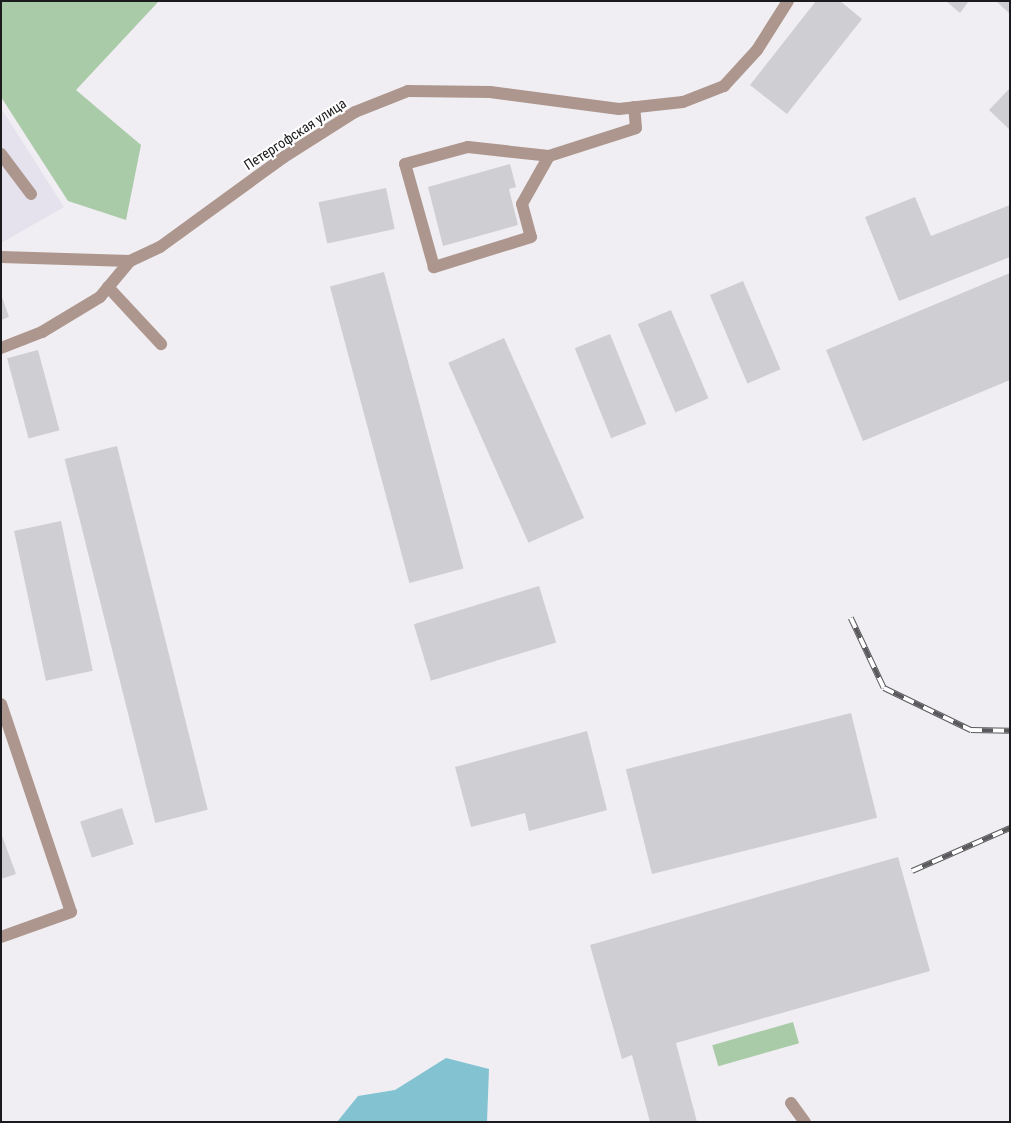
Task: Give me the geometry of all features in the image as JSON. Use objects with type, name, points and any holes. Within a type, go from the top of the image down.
[{"type":"street","name":"Петергофская улица","points":[[1,257],[130,261],[160,247],[284,157],[356,112],[408,91],[490,92],[634,107],[683,102],[724,86],[757,50],[788,1]]},
{"type":"street","points":[[549,156],[522,204],[531,238],[434,267],[405,164],[468,148],[549,156],[636,128],[634,107]]},
{"type":"street","points":[[1,154],[32,194]]},
{"type":"street","points":[[1,348],[42,332],[108,287],[130,261]]},
{"type":"street","points":[[108,287],[162,344]]},
{"type":"street","points":[[1,938],[71,912],[2,707]]},
{"type":"street","points":[[791,1103],[805,1122]]},
{"type":"shaded area","points":[[1,108],[64,207],[1,243]]},
{"type":"green space","points":[[1,1],[159,1],[76,90],[141,145],[126,220],[68,201],[1,97]]},
{"type":"green space","points":[[793,1022],[799,1043],[718,1066],[712,1045]]},
{"type":"water","points":[[446,1058],[489,1069],[487,1122],[337,1122],[358,1096],[395,1090]]},
{"type":"building","points":[[816,1],[840,1],[862,19],[787,114],[750,85]]},
{"type":"building","points":[[946,1],[969,1],[960,13]]},
{"type":"building","points":[[996,1],[1010,1],[1010,14]]},
{"type":"building","points":[[1010,88],[1010,130],[989,110]]},
{"type":"building","points":[[510,164],[516,187],[509,189],[518,225],[443,246],[428,187]]},
{"type":"building","points":[[386,188],[395,229],[327,243],[319,202]]},
{"type":"building","points":[[915,197],[931,236],[1010,205],[1010,257],[899,301],[865,217]]},
{"type":"building","points":[[384,272],[463,569],[409,583],[330,286]]},
{"type":"building","points":[[1010,273],[1010,380],[863,441],[826,350]]},
{"type":"building","points":[[743,281],[781,369],[747,383],[710,295]]},
{"type":"building","points":[[1,294],[9,317],[1,320]]},
{"type":"building","points":[[671,310],[709,398],[675,412],[638,324]]},
{"type":"building","points":[[610,334],[646,424],[611,438],[575,348]]},
{"type":"building","points":[[504,338],[584,518],[528,543],[448,363]]},
{"type":"building","points":[[38,350],[59,430],[29,438],[7,358]]},
{"type":"building","points":[[117,446],[208,810],[155,823],[65,459]]},
{"type":"building","points":[[61,521],[93,671],[46,681],[14,531]]},
{"type":"building","points":[[539,586],[556,642],[431,681],[414,624]]},
{"type":"building","points":[[851,713],[877,818],[652,874],[626,769]]},
{"type":"building","points":[[587,731],[607,810],[529,831],[525,813],[471,827],[455,767]]},
{"type":"building","points":[[122,808],[134,844],[92,858],[80,822]]},
{"type":"building","points":[[1,833],[16,874],[1,879]]},
{"type":"building","points":[[898,857],[930,971],[676,1043],[697,1122],[650,1122],[632,1055],[622,1059],[590,945]]},
{"type":"railway","points":[[851,618],[884,688],[971,730],[1010,731]]},
{"type":"railway","points":[[912,871],[1010,828]]}]
